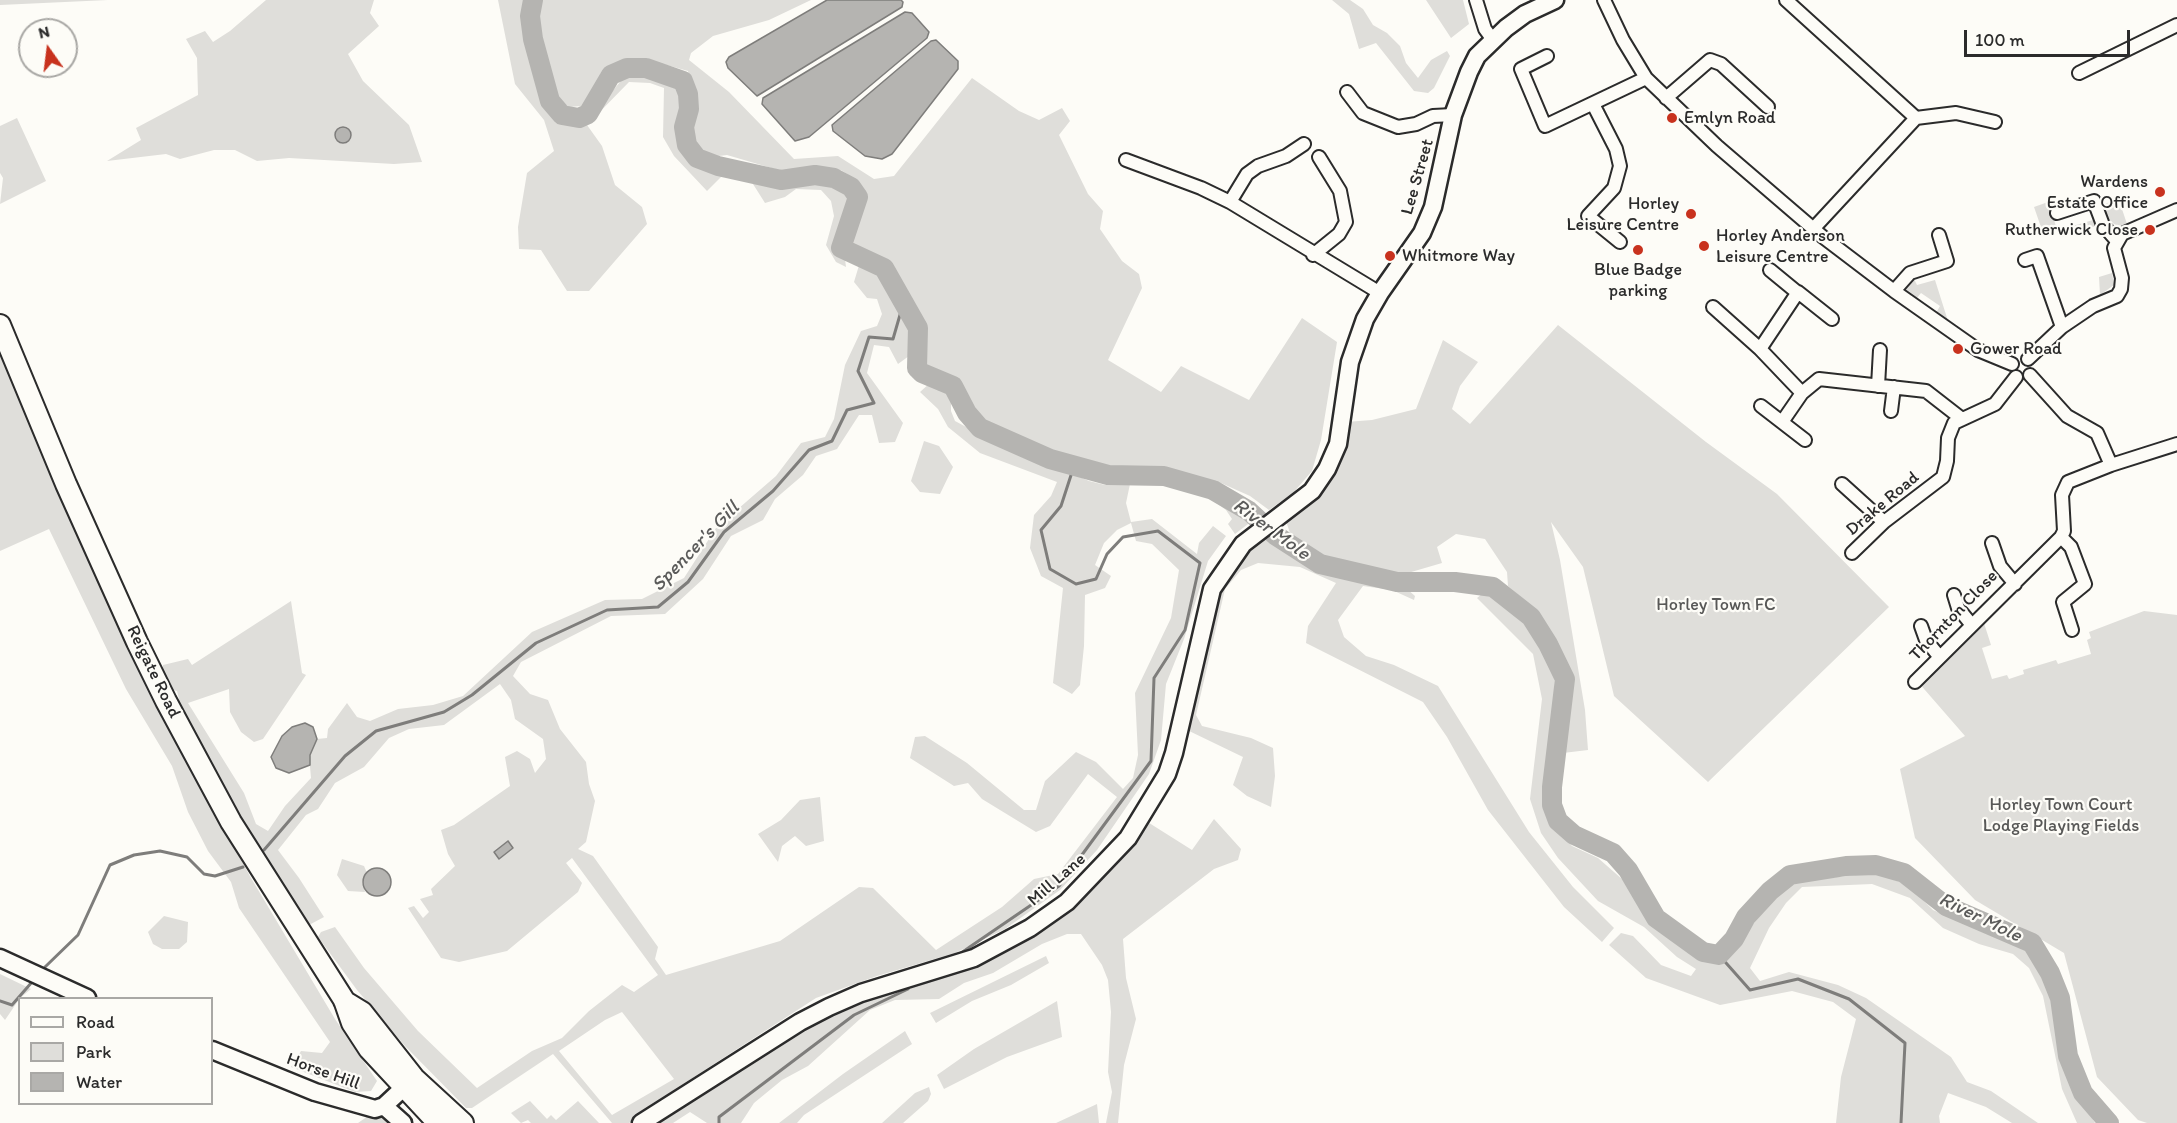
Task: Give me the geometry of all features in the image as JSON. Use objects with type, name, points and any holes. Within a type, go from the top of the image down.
[{"type":"main road","name":"Reigate Road","points":[[0,325],[83,522],[166,701],[247,849],[344,1000],[362,1012],[438,1123]]},
{"type":"main road","name":"Reigate Road","points":[[409,1083],[463,1123]]},
{"type":"street","points":[[1476,0],[1485,30],[1493,40]]},
{"type":"street","name":"Lee Street","points":[[1312,491],[1327,469],[1338,444],[1350,362],[1365,319],[1380,293],[1422,233],[1433,207],[1461,88],[1477,56],[1493,40],[1526,14],[1552,0]]},
{"type":"street","points":[[1604,0],[1623,40],[1646,78],[1666,98],[1813,229],[1894,291],[1978,350],[2012,364]]},
{"type":"street","points":[[1786,0],[1916,118]]},
{"type":"street","points":[[2079,74],[2177,25]]},
{"type":"street","points":[[1547,56],[1521,69],[1545,126],[1646,78]]},
{"type":"street","points":[[1666,98],[1710,60],[1721,64],[1768,106]]},
{"type":"street","points":[[1347,92],[1363,113],[1398,127],[1416,124],[1434,116],[1454,115]]},
{"type":"street","points":[[1593,104],[1616,149],[1620,166],[1614,188],[1588,216],[1620,242]]},
{"type":"street","points":[[1813,229],[1916,118],[1956,113],[1995,122]]},
{"type":"street","points":[[1230,202],[1247,174],[1258,166],[1286,156],[1304,144]]},
{"type":"street","points":[[1313,255],[1340,234],[1346,222],[1340,191],[1319,157]]},
{"type":"street","points":[[1126,160],[1201,188],[1230,202],[1313,255],[1380,293]]},
{"type":"street","points":[[2057,213],[2094,201],[2103,225],[2117,241]]},
{"type":"street","points":[[2028,359],[2062,327],[2093,306],[2117,296],[2121,289],[2122,278],[2115,256],[2117,241],[2129,230],[2177,210]]},
{"type":"street","points":[[1894,291],[1910,273],[1947,261],[1939,235]]},
{"type":"street","points":[[2025,260],[2037,256],[2062,327]]},
{"type":"street","points":[[1770,270],[1832,319]]},
{"type":"street","points":[[1760,349],[1798,293]]},
{"type":"street","points":[[1713,307],[1760,349],[1802,393]]},
{"type":"street","points":[[1878,386],[1880,350]]},
{"type":"street","points":[[2021,358],[2028,359],[2033,366],[2030,375],[2024,379],[2016,377],[2012,371],[2012,364],[2021,358]]},
{"type":"street","points":[[2030,375],[2042,385],[2052,402],[2067,416],[2097,433],[2110,465]]},
{"type":"street","points":[[1782,422],[1802,393],[1819,379],[1926,391],[1962,419],[1995,404],[2016,377]]},
{"type":"street","points":[[1891,411],[1894,387]]},
{"type":"street","points":[[1761,405],[1805,440]]},
{"type":"street","name":"Drake Road","points":[[1852,554],[1884,522],[1943,477],[1947,461],[1948,438],[1954,423],[1962,419]]},
{"type":"street","points":[[2015,584],[2061,537],[2064,531],[2064,488],[2073,478],[2177,444]]},
{"type":"street","points":[[1842,484],[1884,522]]},
{"type":"street","name":"Mill Lane","points":[[641,1123],[800,1022],[861,993],[958,964],[1001,945],[1067,902],[1128,838],[1167,774],[1180,733],[1204,614],[1212,589],[1221,572],[1253,536],[1312,491]]},
{"type":"street","points":[[2061,537],[2071,548],[2085,584],[2063,602],[2072,630]]},
{"type":"street","name":"Thornton Close","points":[[1915,682],[1938,655],[2015,584],[2000,566],[1992,543]]},
{"type":"street","points":[[1954,595],[1958,608],[1971,624]]},
{"type":"street","points":[[1921,626],[1926,640],[1938,655]]},
{"type":"street","points":[[0,958],[83,997]]},
{"type":"street","name":"Horse Hill","points":[[213,1050],[315,1092],[362,1107],[375,1109],[384,1106]]},
{"type":"street","points":[[404,1123],[384,1106],[409,1083]]},
{"type":"green space","points":[[0,0],[108,0],[0,5]]},
{"type":"green space","points":[[266,0],[374,0],[370,13],[379,26],[348,54],[363,81],[409,125],[422,162],[394,164],[289,158],[257,161],[235,150],[214,150],[180,159],[166,154],[107,161],[141,140],[136,128],[198,95],[197,58],[186,39],[205,31],[213,42],[230,31]]},
{"type":"green space","points":[[498,0],[524,0],[530,39],[546,101],[561,122],[584,125],[620,82],[630,75],[661,79],[679,88],[683,108],[678,129],[682,148],[698,166],[726,172],[707,191],[674,156],[663,137],[664,88],[650,83],[629,82],[587,125],[602,146],[615,185],[642,207],[647,224],[589,291],[567,291],[541,250],[519,249],[518,227],[527,173],[554,151],[544,120],[515,84]]},
{"type":"green space","points":[[539,0],[811,0],[769,20],[713,36],[691,53],[689,60],[729,92],[794,159],[838,156],[874,179],[894,176],[972,78],[1019,111],[1039,120],[1062,108],[1070,121],[1059,135],[1088,194],[1103,211],[1100,229],[1122,261],[1139,274],[1142,288],[1108,360],[1161,392],[1181,366],[1249,400],[1302,318],[1337,342],[1321,440],[1312,471],[1293,493],[1269,510],[1250,496],[1221,483],[1185,473],[1153,469],[1119,472],[1059,455],[983,425],[967,406],[958,386],[948,377],[925,367],[921,356],[923,331],[918,314],[890,267],[852,249],[847,238],[862,205],[864,193],[856,180],[841,170],[804,169],[785,172],[727,155],[711,157],[698,151],[688,133],[694,112],[693,91],[688,71],[663,64],[621,62],[601,73],[595,89],[582,106],[569,107],[559,100],[549,76],[537,28]]},
{"type":"green space","points":[[1332,0],[1350,0],[1363,9],[1373,25],[1387,33],[1400,46],[1406,63],[1418,78],[1431,60],[1447,51],[1450,56],[1434,88],[1428,93],[1414,91],[1376,43],[1359,49],[1349,14]]},
{"type":"green space","points":[[1426,0],[1463,0],[1469,24],[1451,38]]},
{"type":"green space","points":[[17,118],[46,181],[0,204],[3,178],[0,173],[0,126]]},
{"type":"green space","points":[[759,180],[783,186],[821,181],[842,185],[852,199],[850,214],[839,229],[835,247],[845,259],[846,267],[836,262],[826,245],[834,216],[831,201],[821,190],[796,189],[785,197],[765,203],[753,184]]},
{"type":"green space","points":[[2118,197],[2127,224],[2118,226],[2107,220],[2102,206]]},
{"type":"green space","points":[[2048,202],[2057,229],[2043,233],[2034,207]]},
{"type":"green space","points":[[2093,220],[2096,226],[2061,237],[2059,230]]},
{"type":"green space","points":[[860,262],[876,269],[910,330],[909,356],[898,364],[889,347],[874,345],[867,373],[903,423],[895,442],[879,443],[872,415],[859,415],[837,449],[816,456],[803,475],[775,499],[763,520],[731,536],[703,579],[665,614],[611,616],[521,662],[513,676],[530,694],[548,700],[560,729],[586,762],[589,784],[595,801],[586,842],[578,849],[593,856],[658,947],[655,959],[666,975],[780,941],[859,887],[873,888],[936,950],[1002,907],[1034,879],[1058,874],[1117,797],[1088,774],[1050,826],[1036,832],[982,799],[968,783],[954,786],[910,758],[915,737],[925,736],[967,763],[1024,810],[1036,810],[1045,781],[1076,752],[1096,762],[1123,789],[1133,778],[1138,755],[1135,693],[1171,618],[1179,570],[1152,544],[1136,541],[1131,523],[1117,530],[1104,543],[1095,565],[1111,576],[1105,588],[1085,595],[1084,646],[1080,685],[1072,694],[1053,683],[1063,588],[1041,576],[1030,548],[1034,515],[1051,496],[1057,482],[980,453],[948,427],[938,409],[920,392],[930,383],[951,396],[951,411],[955,421],[1024,458],[1105,485],[1130,484],[1126,503],[1131,522],[1152,519],[1197,554],[1199,543],[1213,526],[1226,536],[1208,561],[1184,639],[1166,684],[1161,740],[1149,774],[1097,850],[1060,890],[1005,929],[955,953],[877,976],[816,998],[680,1086],[680,1091],[629,1123],[612,1123],[553,1054],[472,1108],[466,1108],[405,1046],[357,990],[318,937],[321,932],[335,927],[364,968],[418,1031],[477,1088],[532,1051],[562,1038],[589,1011],[622,985],[634,992],[658,975],[572,858],[566,863],[582,883],[578,892],[507,951],[459,962],[441,958],[408,908],[414,906],[423,918],[429,912],[420,899],[433,895],[431,889],[455,866],[448,854],[441,830],[454,825],[510,786],[505,757],[517,751],[530,759],[535,773],[546,759],[543,739],[515,719],[511,700],[500,684],[444,725],[409,729],[389,738],[364,767],[335,783],[318,809],[306,815],[278,850],[324,917],[309,925],[255,842],[251,841],[175,706],[179,699],[177,691],[169,689],[163,674],[163,665],[188,659],[192,665],[291,601],[302,673],[306,675],[263,739],[254,742],[241,732],[230,712],[229,689],[188,703],[244,793],[256,824],[268,831],[285,806],[311,778],[309,755],[317,739],[327,738],[328,729],[347,703],[357,717],[370,721],[398,709],[433,705],[463,696],[532,632],[605,600],[642,599],[684,578],[716,528],[776,476],[801,443],[825,437],[834,419],[845,365],[861,331],[877,326],[882,314],[877,299],[867,298],[854,282]],"holes":[[[622,1012],[674,1079],[612,1115],[559,1051],[605,1020]]]},
{"type":"green space","points":[[2112,273],[2114,285],[2100,295],[2099,277]]},
{"type":"green space","points":[[1913,277],[1917,285],[1935,280],[1948,321],[1936,313],[1940,306],[1921,293],[1916,299],[1905,290]]},
{"type":"green space","name":"Horley Town FC","points":[[1558,325],[1706,442],[1777,494],[1889,607],[1708,782],[1614,696],[1583,567],[1551,522],[1560,560],[1585,710],[1588,750],[1563,753],[1569,705],[1568,671],[1538,612],[1508,586],[1507,572],[1485,539],[1456,534],[1437,547],[1442,563],[1401,575],[1330,562],[1291,536],[1284,515],[1323,492],[1336,464],[1346,422],[1372,420],[1416,409],[1443,340],[1478,362],[1460,386],[1452,409],[1470,424]]},
{"type":"green space","points":[[0,346],[106,597],[202,788],[251,878],[335,1019],[377,1081],[371,1091],[355,1092],[291,1067],[301,1051],[322,1053],[330,1042],[239,908],[231,882],[208,851],[188,812],[172,766],[126,689],[49,529],[0,551]]},
{"type":"green space","points":[[924,441],[939,446],[953,467],[940,494],[920,492],[911,481]]},
{"type":"green space","points":[[1216,499],[1231,505],[1252,521],[1235,534],[1228,524],[1232,519],[1226,510],[1215,502]]},
{"type":"green space","points":[[1265,536],[1306,561],[1340,575],[1407,589],[1415,596],[1414,600],[1392,590],[1363,586],[1338,620],[1344,637],[1366,656],[1394,665],[1438,686],[1529,832],[1573,887],[1614,928],[1602,942],[1564,907],[1488,810],[1447,737],[1423,702],[1306,643],[1308,626],[1336,583],[1300,567],[1258,563],[1241,570],[1225,589],[1196,715],[1202,726],[1251,738],[1273,748],[1275,776],[1271,807],[1247,796],[1233,785],[1243,757],[1185,729],[1206,613],[1234,559]]},
{"type":"green space","points":[[1488,589],[1519,612],[1540,639],[1555,676],[1553,749],[1546,797],[1552,824],[1572,846],[1598,858],[1622,879],[1649,919],[1686,950],[1712,962],[1729,953],[1778,894],[1798,881],[1875,873],[1908,885],[1933,910],[2030,952],[2049,980],[2062,1052],[2082,1101],[2095,1123],[2077,1123],[2062,1089],[2043,996],[2029,968],[2013,954],[1979,944],[1943,928],[1910,898],[1872,884],[1802,887],[1786,903],[1769,928],[1750,968],[1760,981],[1789,972],[1838,985],[1866,998],[1951,1057],[1967,1082],[1991,1091],[2038,1123],[2012,1123],[1986,1107],[1948,1093],[1939,1116],[1940,1123],[1836,1123],[1841,1077],[1856,1019],[1833,1002],[1792,991],[1720,1005],[1646,978],[1609,945],[1621,933],[1633,936],[1661,965],[1691,976],[1696,969],[1677,957],[1644,927],[1598,901],[1558,858],[1541,833],[1530,799],[1542,699],[1533,654],[1477,598]]},
{"type":"green space","name":"Horley Town Court Lodge Playing Fields","points":[[2144,611],[2177,615],[2177,1123],[2147,1123],[2138,1120],[2097,1077],[2064,953],[1975,900],[1915,838],[1900,769],[1965,736],[1918,682],[1983,620],[1991,645],[1982,648],[1992,679],[2007,675],[2009,679],[2024,674],[2023,670],[2056,660],[2058,664],[2091,654],[2087,640],[2091,638],[2089,632]]},
{"type":"green space","points":[[820,797],[824,841],[806,846],[795,836],[782,846],[778,862],[758,834],[781,820],[800,800]]},
{"type":"green space","points":[[1214,819],[1241,849],[1238,860],[1214,869],[1123,939],[1126,978],[1136,1019],[1124,1065],[1118,1123],[1106,1123],[1112,1092],[1108,1072],[1111,1012],[1108,980],[1102,965],[1081,934],[1067,934],[1042,944],[993,973],[964,983],[939,999],[895,1000],[870,1010],[808,1066],[782,1080],[754,1103],[741,1123],[707,1123],[690,1112],[673,1123],[655,1123],[797,1033],[885,993],[947,976],[989,960],[1024,940],[1079,899],[1108,871],[1146,821],[1192,850]]},
{"type":"green space","points":[[342,859],[364,866],[367,873],[362,882],[365,892],[348,891],[337,875]]},
{"type":"green space","points":[[164,916],[188,922],[187,942],[179,949],[162,949],[153,944],[148,932]]},
{"type":"green space","points":[[1046,956],[1049,963],[1011,985],[972,1001],[936,1023],[930,1013]]},
{"type":"green space","points":[[0,974],[31,989],[18,997],[18,1001],[5,1020],[0,1014]]},
{"type":"green space","points":[[1057,1001],[1062,1037],[1007,1057],[944,1089],[937,1075],[974,1049]]},
{"type":"green space","points":[[905,1031],[912,1044],[804,1115],[797,1123],[779,1123],[843,1074]]},
{"type":"green space","points":[[929,1087],[931,1094],[928,1101],[903,1123],[882,1123],[915,1093]]},
{"type":"green space","points":[[530,1101],[547,1119],[551,1115],[556,1120],[578,1101],[599,1123],[531,1123],[528,1120],[521,1123],[511,1113]]},
{"type":"green space","points":[[1097,1104],[1099,1123],[1056,1123]]},
{"type":"green space","points":[[368,1116],[376,1119],[387,1117],[397,1123],[358,1123]]},
{"type":"water","points":[[827,0],[901,0],[903,2],[902,7],[757,96],[728,68],[726,62],[729,57]]},
{"type":"water","points":[[905,12],[912,13],[929,32],[927,38],[809,137],[795,141],[762,104],[763,98]]},
{"type":"water","points":[[936,40],[958,61],[958,69],[892,154],[882,159],[865,156],[833,131],[832,125],[931,41]]},
{"type":"water","points":[[343,127],[351,135],[343,143],[335,135]]},
{"type":"water","points":[[305,723],[313,727],[317,739],[310,755],[310,765],[289,773],[276,768],[271,757],[282,736],[292,727]]},
{"type":"water","points":[[508,841],[513,848],[499,859],[494,852]]},
{"type":"water","points":[[377,868],[387,872],[391,882],[387,892],[377,896],[367,892],[363,882],[367,872]]},
{"type":"waterway","name":"River Mole","points":[[533,0],[530,16],[533,39],[550,101],[562,115],[579,118],[588,114],[611,75],[627,68],[646,68],[683,81],[688,94],[689,109],[684,127],[687,145],[697,158],[718,166],[781,180],[815,175],[834,178],[851,187],[858,197],[841,248],[884,268],[918,328],[917,368],[922,373],[953,386],[967,413],[980,428],[1050,459],[1108,475],[1164,476],[1213,490],[1249,511],[1275,535],[1320,564],[1397,582],[1455,582],[1493,587],[1531,617],[1548,644],[1565,679],[1552,787],[1552,805],[1558,821],[1574,835],[1613,853],[1628,870],[1656,918],[1703,952],[1719,955],[1734,939],[1746,917],[1770,891],[1790,875],[1846,866],[1876,865],[1904,873],[1946,906],[2032,943],[2050,973],[2060,998],[2068,1056],[2083,1093],[2109,1123]]},
{"type":"waterway","name":"Spencer's Gill","points":[[264,850],[345,756],[376,731],[444,712],[472,695],[536,643],[607,610],[658,607],[688,582],[724,532],[773,491],[809,450],[832,441],[847,410],[874,403],[858,371],[869,337],[893,339],[904,301]]},
{"type":"waterway","points":[[958,955],[1059,886],[1151,761],[1154,678],[1185,630],[1200,563],[1158,531],[1123,537],[1107,554],[1096,579],[1076,584],[1050,569],[1041,530],[1061,506],[1074,466]]},
{"type":"waterway","name":"Spencer's Gill","points":[[45,967],[78,935],[110,865],[134,855],[160,851],[187,857],[204,874],[215,876],[243,867]]},
{"type":"waterway","points":[[1719,955],[1750,990],[1798,979],[1849,999],[1905,1043],[1901,1123]]},
{"type":"waterway","name":"Spencer's Gill","points":[[19,997],[32,982]]},
{"type":"waterway","points":[[719,1123],[719,1117],[854,1015],[908,989]]},
{"type":"waterway","name":"Spencer's Gill","points":[[0,1001],[12,1005],[18,998]]},
{"type":"place","name":"Emlyn Road","points":[[1672,118]]},
{"type":"place","name":"Wardens Estate Office","points":[[2160,192]]},
{"type":"place","name":"Horley Leisure Centre","points":[[1691,214]]},
{"type":"place","name":"Rutherwick Close","points":[[2150,230]]},
{"type":"place","name":"Horley Anderson Leisure Centre","points":[[1704,246]]},
{"type":"place","name":"Blue Badge parking","points":[[1638,250]]},
{"type":"place","name":"Whitmore Way","points":[[1390,256]]},
{"type":"place","name":"Gower Road","points":[[1958,349]]}]
